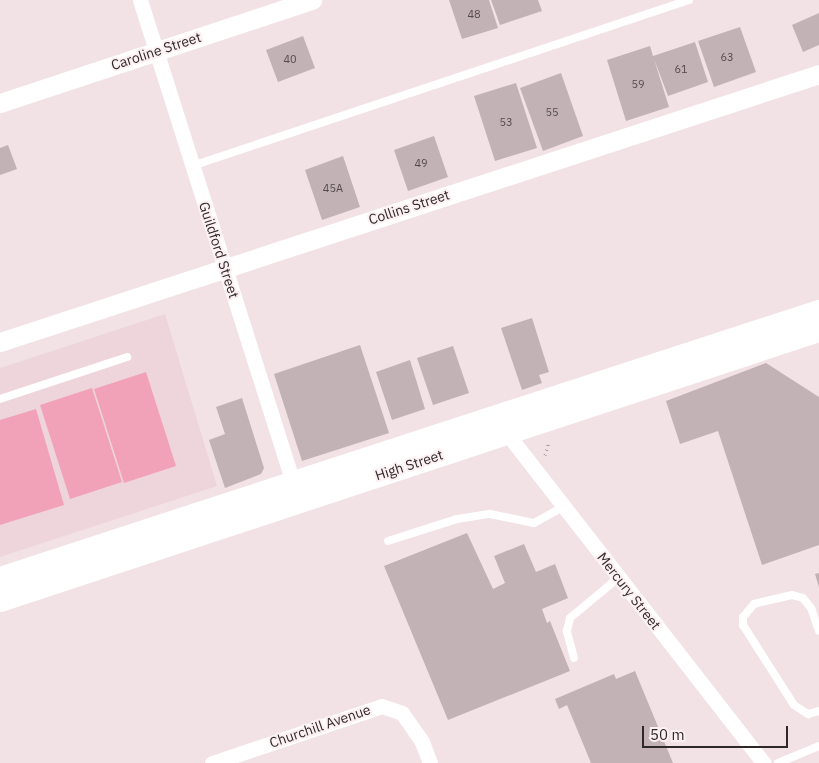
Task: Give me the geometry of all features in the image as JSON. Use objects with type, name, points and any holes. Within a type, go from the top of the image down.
[{"type":"main road","name":"High Street","points":[[501,426],[819,312]]},
{"type":"main road","name":"High Street","points":[[0,579],[296,491],[501,426],[819,330]]},
{"type":"main road","name":"High Street","points":[[0,600],[296,491]]},
{"type":"street","name":"Guildford Street","points":[[140,0],[158,51],[192,166],[296,491]]},
{"type":"street","name":"Caroline Street","points":[[0,103],[312,0]]},
{"type":"street","name":"Collins Street","points":[[0,342],[819,74]]},
{"type":"street","name":"Mercury Street","points":[[501,426],[562,507],[764,763]]},
{"type":"street","name":"Churchill Avenue","points":[[212,763],[382,706],[402,713],[422,742],[430,763]]},
{"type":"lane","points":[[192,166],[689,0]]},
{"type":"lane","points":[[0,398],[127,356]]},
{"type":"lane","points":[[388,541],[457,519],[490,514],[534,523],[562,507]]},
{"type":"lane","points":[[574,658],[566,631],[570,618],[618,578]]},
{"type":"lane","points":[[819,631],[811,608],[802,598],[792,595],[754,604],[742,617],[744,625],[794,705],[808,714],[819,711]]},
{"type":"lane","points":[[778,763],[819,746]]},
{"type":"path","points":[[544,460],[551,432]]},
{"type":"shaded area","points":[[165,314],[217,486],[0,557],[0,368]]},
{"type":"shaded area","points":[[146,372],[176,466],[124,483],[94,389]]},
{"type":"shaded area","points":[[92,388],[122,482],[70,499],[40,405]]},
{"type":"shaded area","points":[[36,409],[64,505],[0,525],[0,420]]},
{"type":"building","points":[[449,0],[489,0],[498,28],[462,39]]},
{"type":"building","points":[[491,0],[538,0],[542,11],[500,25]]},
{"type":"building","points":[[819,13],[819,45],[803,52],[792,25]]},
{"type":"building","points":[[740,27],[756,72],[714,87],[698,41]]},
{"type":"building","points":[[303,36],[315,68],[278,82],[266,50]]},
{"type":"building","points":[[695,42],[708,82],[668,96],[654,59],[669,107],[626,121],[607,60],[650,46],[653,56]]},
{"type":"building","points":[[561,73],[583,136],[543,151],[520,88]]},
{"type":"building","points":[[516,83],[537,148],[495,161],[474,96]]},
{"type":"building","points":[[434,136],[448,177],[408,191],[394,150]]},
{"type":"building","points":[[8,145],[17,169],[0,175],[0,148]]},
{"type":"building","points":[[343,156],[360,207],[322,220],[305,170]]},
{"type":"building","points":[[532,318],[549,372],[539,375],[542,383],[522,390],[501,328]]},
{"type":"building","points":[[360,345],[389,433],[302,461],[274,374]]},
{"type":"building","points":[[453,346],[469,393],[433,405],[417,358]]},
{"type":"building","points":[[410,360],[425,409],[392,420],[376,372]]},
{"type":"building","points":[[766,363],[819,397],[819,545],[762,565],[718,431],[680,444],[666,401]]},
{"type":"building","points":[[242,398],[264,468],[261,474],[225,488],[209,440],[225,434],[216,407]]},
{"type":"building","points":[[467,533],[493,589],[505,583],[494,556],[524,544],[536,572],[555,564],[568,598],[542,609],[547,623],[550,621],[570,671],[448,720],[384,566]]},
{"type":"building","points":[[819,573],[819,587],[815,574]]},
{"type":"building","points":[[635,671],[673,763],[591,763],[567,705],[559,709],[555,699],[614,674],[616,679]]}]
